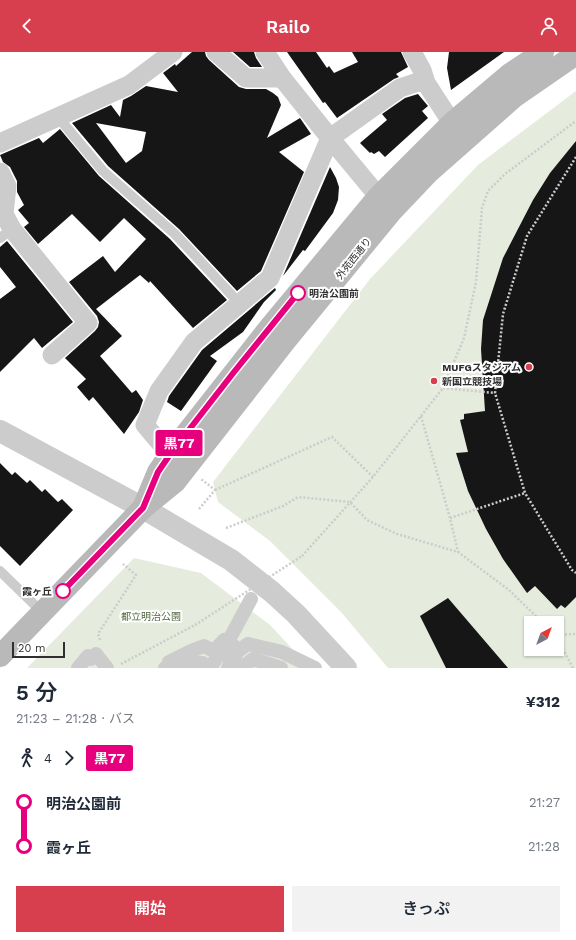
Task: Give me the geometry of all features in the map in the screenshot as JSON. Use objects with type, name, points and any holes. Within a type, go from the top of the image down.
[{"type":"main road","name":"外苑西通り","points":[[143,508],[158,472],[171,453],[270,327],[385,204],[452,123],[510,74],[543,52]]},
{"type":"main road","name":"外苑西通り","points":[[0,656],[143,508],[175,482],[286,340],[385,204],[429,172],[514,97],[576,54]]},
{"type":"street","points":[[0,143],[129,84],[173,52]]},
{"type":"street","points":[[216,52],[246,78],[282,78]]},
{"type":"street","points":[[264,52],[282,78],[385,204]]},
{"type":"street","points":[[412,52],[422,70],[426,83],[452,123]]},
{"type":"street","points":[[171,453],[145,425],[159,391],[194,342],[270,278],[330,138],[400,88],[418,82],[426,83]]},
{"type":"street","points":[[0,172],[7,186],[4,214],[6,233],[88,323],[52,355]]},
{"type":"street","points":[[0,431],[143,508],[232,560],[272,592],[296,614],[346,668]]},
{"type":"street","points":[[227,668],[231,647],[251,599]]},
{"type":"street","points":[[165,668],[169,665],[169,662],[191,650],[204,646],[214,651],[224,640],[231,647]]},
{"type":"street","points":[[173,668],[184,662],[203,663],[208,668],[231,647],[248,644],[282,652],[315,668]]},
{"type":"street","points":[[78,668],[88,656],[91,659],[96,654],[113,666]]},
{"type":"street","points":[[242,668],[253,659],[281,668]]},
{"type":"lane","points":[[58,117],[103,172],[175,234],[240,304]]},
{"type":"lane","points":[[0,571],[42,612]]},
{"type":"path","points":[[113,666],[195,625],[302,556],[373,477],[443,388],[464,338],[476,282],[482,208],[488,191],[505,174],[576,121]]},
{"type":"path","points":[[576,157],[527,236],[503,314],[495,393],[525,493],[572,570],[576,574]]},
{"type":"path","points":[[443,388],[495,393]]},
{"type":"path","points":[[421,416],[450,518],[458,552]]},
{"type":"path","points":[[199,509],[215,490],[332,437],[373,477]]},
{"type":"path","points":[[199,478],[215,490]]},
{"type":"path","points":[[450,518],[525,493]]},
{"type":"path","points":[[226,528],[283,506],[298,497],[350,502],[367,520],[397,534],[458,552],[510,590],[536,616]]},
{"type":"path","points":[[101,641],[98,634],[136,575],[123,564]]},
{"type":"path","points":[[564,636],[576,634]]},
{"type":"path","points":[[564,651],[573,668]]},
{"type":"green space","name":"新国立競技場","points":[[576,91],[576,668],[388,668],[341,612],[270,541],[218,502],[213,482],[370,279],[478,165]]},
{"type":"green space","name":"都立明治公園","points":[[134,558],[201,573],[270,625],[310,668],[27,668]]},
{"type":"building","points":[[192,52],[205,52],[209,60],[239,87],[246,89],[266,89],[278,97],[281,105],[267,138],[300,118],[311,134],[279,152],[304,172],[261,271],[237,291],[179,229],[108,166],[72,123],[111,105],[120,117],[123,100],[146,86],[178,92],[163,73],[175,64],[176,66]],"holes":[[[96,123],[146,132],[142,151],[126,163]]]},
{"type":"building","points":[[233,52],[254,52],[262,67],[250,67]]},
{"type":"building","points":[[287,52],[316,52],[327,68],[329,66],[334,73],[358,62],[352,52],[401,52],[408,67],[396,74],[399,77],[337,118],[325,102],[323,103]]},
{"type":"building","points":[[449,52],[504,52],[451,90],[447,68]]},
{"type":"building","points":[[418,94],[428,106],[422,111],[428,118],[385,157],[379,151],[374,154],[371,152],[370,153],[360,143],[387,120],[382,114],[405,98]]},
{"type":"building","points":[[60,129],[99,176],[170,239],[227,300],[193,328],[150,281],[149,283],[140,275],[96,309],[122,336],[100,356],[132,393],[136,390],[143,400],[139,412],[124,434],[93,397],[89,401],[77,387],[86,379],[65,358],[95,331],[99,322],[97,316],[69,282],[103,256],[115,272],[146,239],[124,218],[100,242],[72,214],[38,244],[24,227],[29,223],[18,210],[24,205],[17,192],[17,181],[10,167],[3,162],[0,155],[39,138],[43,143]]},
{"type":"building","name":"MUFGスタジアム","points":[[576,141],[576,597],[565,608],[561,605],[557,609],[535,586],[527,593],[503,559],[486,529],[468,491],[456,453],[468,452],[460,420],[464,419],[464,414],[485,411],[481,349],[483,320],[503,258],[533,200],[550,173]]},
{"type":"building","points":[[330,167],[339,187],[338,200],[333,213],[305,251],[303,250],[283,276]]},
{"type":"building","points":[[7,241],[73,322],[42,348],[34,338],[0,372],[0,299],[16,287],[0,267],[0,247]]},
{"type":"building","points":[[275,288],[276,290],[264,302],[243,332],[210,356],[217,361],[181,411],[167,402],[169,396],[202,350]]},
{"type":"building","points":[[0,463],[12,475],[15,472],[27,483],[30,480],[42,492],[45,489],[58,502],[62,499],[73,510],[20,566],[0,546]]},
{"type":"building","points":[[448,598],[508,668],[446,668],[420,616]]},
{"type":"bus line","name":"黒77","points":[[63,591],[143,508],[158,472],[171,453],[298,293]]},
{"type":"place","name":"明治公園前","points":[[298,293]]},
{"type":"place","name":"MUFGスタジアム","points":[[529,367]]},
{"type":"place","name":"新国立競技場","points":[[434,381]]},
{"type":"place","name":"霞ヶ丘","points":[[63,591]]}]
